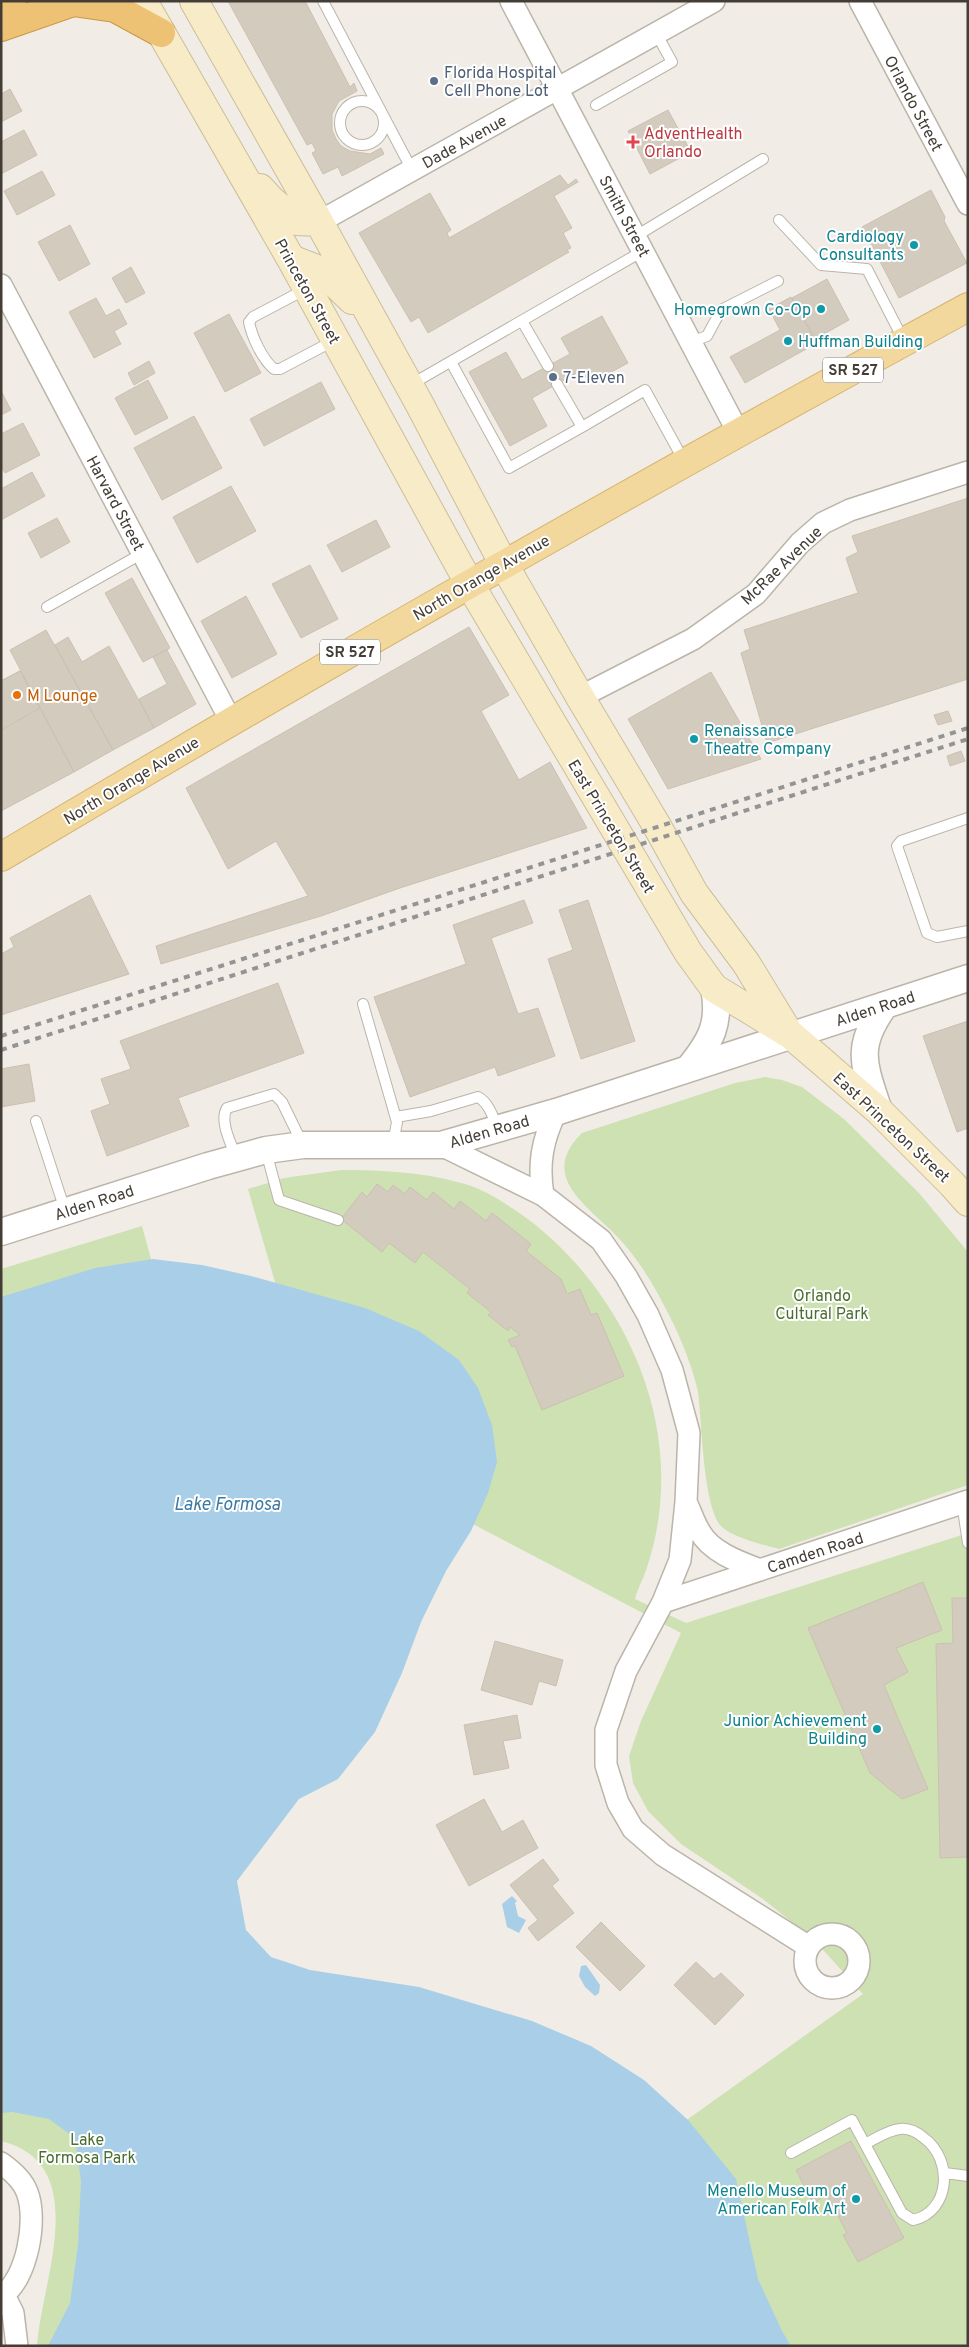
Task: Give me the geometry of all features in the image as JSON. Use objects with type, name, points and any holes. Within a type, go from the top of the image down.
[{"type":"highway","points":[[1,7],[12,1]]},
{"type":"highway","points":[[1,27],[73,2],[115,8],[161,33]]},
{"type":"main road","name":"Princeton Street","points":[[143,1],[290,259],[322,272],[335,340],[469,582]]},
{"type":"main road","name":"Princeton Street","points":[[194,1],[319,222],[323,280]]},
{"type":"main road","points":[[230,153],[271,200],[296,221],[319,222]]},
{"type":"main road","points":[[323,280],[374,322],[410,386],[503,563]]},
{"type":"main road","name":"North Orange Avenue","points":[[1,857],[469,582],[738,432],[968,307]]},
{"type":"main road","name":"East Princeton Street","points":[[503,563],[657,826],[694,893],[746,962],[790,1035]]},
{"type":"main road","name":"East Princeton Street","points":[[469,582],[667,920],[714,988],[790,1035],[879,1111],[963,1188]]},
{"type":"street","name":"Smith Street","points":[[511,1],[738,432]]},
{"type":"street","name":"Dade Avenue","points":[[319,222],[714,1]]},
{"type":"street","name":"Orlando Street","points":[[860,1],[968,204]]},
{"type":"street","name":"Harvard Street","points":[[1,285],[232,721]]},
{"type":"street","name":"McRae Avenue","points":[[580,697],[692,639],[756,594],[800,543],[823,523],[850,510],[968,472]]},
{"type":"street","name":"Alden Road","points":[[1,1232],[266,1150],[303,1145],[442,1145],[556,1112],[968,978]]},
{"type":"street","points":[[690,1068],[706,1048],[716,1023],[718,1007],[714,988]]},
{"type":"street","points":[[879,1111],[864,1064],[866,1040],[874,1020],[885,1005]]},
{"type":"street","points":[[543,1195],[539,1174],[541,1154],[547,1131],[556,1112]]},
{"type":"street","points":[[442,1145],[543,1195],[601,1240],[626,1276],[648,1315],[672,1370],[688,1433],[686,1502],[680,1560],[662,1602],[626,1671],[606,1730],[606,1765],[618,1803],[633,1829],[663,1855],[809,1947]]},
{"type":"street","points":[[686,1502],[700,1533],[713,1547],[739,1562],[760,1570]]},
{"type":"street","name":"Camden Road","points":[[662,1602],[965,1502]]},
{"type":"street","points":[[1,2163],[10,2169],[27,2191],[33,2217],[23,2265],[16,2283],[3,2296],[13,2313],[17,2346]]},
{"type":"lane","points":[[323,1],[412,170]]},
{"type":"lane","points":[[596,105],[672,62],[656,33]]},
{"type":"lane","points":[[354,102],[370,102],[381,112],[384,126],[378,139],[372,143],[358,145],[345,138],[341,132],[340,118],[342,112],[354,102]]},
{"type":"lane","points":[[410,386],[522,320],[763,159]]},
{"type":"lane","points":[[780,220],[821,265],[867,270],[904,342]]},
{"type":"lane","points":[[323,280],[253,317],[249,322],[251,330],[269,365],[274,369],[280,369],[335,340]]},
{"type":"lane","points":[[691,342],[707,336],[721,310],[778,281]]},
{"type":"lane","points":[[522,320],[548,366]]},
{"type":"lane","points":[[451,362],[509,468],[646,390],[684,462]]},
{"type":"lane","points":[[557,384],[582,427]]},
{"type":"lane","points":[[46,608],[143,553]]},
{"type":"lane","points":[[968,818],[901,841],[897,846],[927,933],[937,937],[968,931]]},
{"type":"lane","points":[[363,1004],[397,1122],[392,1144]]},
{"type":"lane","points":[[236,1158],[224,1119],[224,1112],[227,1108],[274,1094],[282,1102],[303,1145]]},
{"type":"lane","points":[[396,1118],[431,1111],[478,1097],[484,1100],[488,1106],[498,1129]]},
{"type":"lane","points":[[36,1120],[66,1211]]},
{"type":"lane","points":[[266,1150],[279,1200],[338,1220]]},
{"type":"lane","points":[[965,1502],[968,1542]]},
{"type":"lane","points":[[791,2153],[852,2120],[902,2213],[907,2218],[913,2220],[919,2218],[933,2206],[944,2186],[945,2173],[937,2150],[917,2132],[898,2129],[865,2144]]},
{"type":"lane","points":[[945,2173],[968,2176]]},
{"type":"green space","name":"Orlando Cultural Park","points":[[765,1077],[782,1080],[802,1087],[844,1119],[919,1193],[968,1252],[968,1485],[779,1549],[739,1537],[720,1525],[714,1514],[707,1481],[698,1392],[690,1364],[678,1334],[655,1288],[637,1261],[612,1231],[574,1193],[567,1180],[564,1165],[569,1150],[582,1133],[735,1083]]},
{"type":"green space","points":[[341,1170],[417,1174],[446,1179],[484,1191],[518,1212],[549,1237],[578,1266],[603,1298],[624,1333],[641,1370],[653,1409],[660,1450],[661,1490],[657,1527],[647,1568],[635,1599],[686,1623],[968,1533],[968,2346],[676,2346],[590,2189],[863,1994],[815,1941],[763,1899],[681,1844],[648,1811],[633,1783],[629,1756],[641,1721],[681,1633],[446,1510],[286,1320],[248,1189],[284,1178]]},
{"type":"green space","points":[[142,1226],[166,1314],[1,1360],[1,1269]]},
{"type":"green space","name":"Lake Formosa Park","points":[[1,2055],[88,2080],[138,2346],[37,2346],[52,2259],[55,2228],[54,2199],[46,2174],[29,2154],[1,2141]]},
{"type":"water","name":"Lake Formosa","points":[[153,1259],[202,1265],[251,1276],[365,1308],[419,1331],[459,1360],[478,1388],[492,1425],[497,1462],[488,1493],[471,1531],[446,1571],[421,1622],[402,1673],[375,1732],[338,1779],[299,1799],[237,1881],[246,1930],[271,1957],[310,1970],[419,1987],[532,2021],[591,2046],[644,2080],[688,2120],[736,2179],[758,2279],[791,2346],[48,2346],[70,2303],[78,2245],[81,2181],[75,2138],[49,2119],[12,2112],[1,2113],[1,1297],[95,1268]]},
{"type":"water","points":[[512,1896],[517,1901],[515,1903],[518,1916],[526,1920],[519,1933],[507,1927],[502,1904]]},
{"type":"water","points":[[586,1965],[600,1985],[599,1993],[595,1996],[585,1987],[579,1976],[581,1966]]},
{"type":"building","points":[[228,1],[305,1],[350,87],[354,83],[357,91],[339,101],[332,114],[332,130],[336,139],[341,146],[350,151],[370,154],[381,148],[384,154],[342,176],[338,167],[323,174],[312,153],[316,151],[312,143],[307,145]]},
{"type":"building","points":[[10,89],[22,111],[1,122],[1,94]]},
{"type":"building","points":[[668,110],[691,152],[650,174],[628,131]]},
{"type":"building","points":[[24,130],[37,155],[1,174],[1,142]]},
{"type":"building","points":[[42,171],[55,195],[17,215],[4,191]]},
{"type":"building","points":[[560,175],[568,185],[576,179],[578,182],[554,196],[572,228],[563,233],[571,248],[567,250],[569,252],[428,333],[419,317],[411,322],[359,233],[430,193],[451,230],[447,233],[449,238]]},
{"type":"building","name":"Cardiology Consultants","points":[[931,190],[945,217],[944,221],[967,263],[899,298],[862,227]]},
{"type":"building","points":[[70,225],[90,264],[59,281],[38,242]]},
{"type":"building","points":[[131,267],[145,293],[126,303],[112,278]]},
{"type":"building","name":"Homegrown Co-Op","points":[[827,279],[849,320],[815,339],[792,298]]},
{"type":"building","name":"Huffman Building","points":[[791,297],[817,343],[745,383],[730,357],[780,330],[769,309]]},
{"type":"building","points":[[96,298],[106,316],[119,309],[127,324],[114,331],[121,344],[94,358],[69,312]]},
{"type":"building","points":[[229,314],[261,373],[225,392],[194,333]]},
{"type":"building","points":[[602,316],[628,363],[589,384],[582,370],[532,398],[547,426],[510,446],[469,372],[506,352],[522,380],[570,354],[561,338]]},
{"type":"building","points":[[149,361],[155,373],[134,385],[128,373]]},
{"type":"building","points":[[148,380],[168,418],[135,435],[115,398]]},
{"type":"building","points":[[321,382],[335,409],[264,446],[250,419]]},
{"type":"building","points":[[1,391],[11,410],[1,415]]},
{"type":"building","points":[[194,416],[222,468],[162,500],[134,448]]},
{"type":"building","points":[[23,423],[40,455],[5,473],[1,466],[1,434]]},
{"type":"building","points":[[32,472],[45,496],[1,520],[1,489]]},
{"type":"building","points":[[231,486],[256,531],[197,563],[173,517]]},
{"type":"building","points":[[968,498],[968,679],[767,743],[741,653],[750,649],[744,630],[858,593],[846,558],[858,552],[852,536]]},
{"type":"building","points":[[57,518],[70,542],[41,558],[28,533]]},
{"type":"building","points":[[376,520],[390,547],[342,572],[327,545]]},
{"type":"building","points":[[310,565],[338,619],[301,638],[272,584]]},
{"type":"building","points":[[132,578],[170,648],[143,662],[105,593]]},
{"type":"building","points":[[246,596],[277,654],[232,678],[201,621]]},
{"type":"building","points":[[469,627],[509,695],[481,711],[519,780],[550,762],[587,828],[400,888],[321,916],[161,964],[156,946],[308,896],[276,841],[228,869],[186,788]]},
{"type":"building","points":[[46,630],[113,750],[74,772],[10,650]]},
{"type":"building","points":[[68,637],[82,662],[109,646],[154,728],[113,750],[55,645]]},
{"type":"building","points":[[167,650],[196,704],[154,728],[139,699],[167,684],[153,657]]},
{"type":"building","points":[[20,671],[74,772],[1,811],[1,681]]},
{"type":"building","name":"M Lounge","points":[[20,671],[40,708],[1,730],[1,681]]},
{"type":"building","name":"Renaissance Theatre Company","points":[[711,672],[761,759],[668,789],[628,719]]},
{"type":"building","points":[[948,711],[952,721],[938,725],[934,715]]},
{"type":"building","points":[[961,751],[965,761],[950,766],[947,756]]},
{"type":"building","points":[[90,895],[129,974],[1,1015],[1,954],[14,947],[10,938]]},
{"type":"building","points":[[524,900],[533,923],[491,938],[518,1014],[538,1008],[555,1056],[498,1076],[495,1067],[410,1097],[374,997],[466,964],[453,925]]},
{"type":"building","points":[[588,900],[635,1041],[581,1059],[548,959],[573,950],[559,910]]},
{"type":"building","points":[[278,983],[304,1053],[178,1098],[189,1126],[107,1156],[91,1111],[110,1104],[101,1079],[131,1069],[120,1041]]},
{"type":"building","points":[[968,1021],[968,1128],[957,1132],[923,1036]]},
{"type":"building","points":[[29,1064],[35,1101],[1,1107],[1,1069]]},
{"type":"building","points":[[377,1184],[388,1192],[393,1185],[405,1194],[410,1187],[427,1200],[433,1192],[454,1209],[460,1201],[486,1221],[492,1213],[531,1244],[526,1251],[561,1279],[567,1294],[580,1289],[591,1315],[597,1313],[624,1376],[542,1410],[515,1346],[512,1347],[508,1340],[520,1335],[510,1327],[508,1331],[488,1315],[491,1312],[467,1293],[470,1289],[423,1252],[415,1263],[389,1243],[382,1252],[341,1219],[362,1192],[367,1197]]},
{"type":"building","name":"Junior Achievement Building","points":[[923,1582],[942,1630],[896,1648],[908,1672],[884,1685],[928,1789],[902,1799],[870,1773],[808,1628]]},
{"type":"building","points":[[952,1598],[968,1598],[968,1857],[940,1858],[936,1644],[953,1643]]},
{"type":"building","points":[[495,1641],[563,1660],[556,1686],[539,1681],[532,1705],[481,1690]]},
{"type":"building","points":[[517,1715],[521,1738],[503,1741],[509,1768],[474,1775],[464,1725]]},
{"type":"building","points":[[484,1799],[502,1832],[523,1820],[538,1848],[469,1886],[436,1825]]},
{"type":"building","points":[[543,1859],[559,1880],[552,1886],[574,1913],[538,1941],[528,1928],[538,1920],[510,1885]]},
{"type":"building","points":[[601,1922],[645,1966],[620,1991],[576,1947]]},
{"type":"building","points":[[696,1962],[714,1979],[721,1973],[744,1995],[715,2025],[674,1985]]},
{"type":"building","name":"Menello Museum of American Folk Art","points":[[851,2141],[904,2238],[858,2262],[843,2235],[847,2233],[827,2195],[813,2203],[796,2170]]},
{"type":"railway","points":[[1,1036],[968,728]]},
{"type":"railway","points":[[1,1050],[968,739]]},
{"type":"place","name":"Florida Hospital Cell Phone Lot","points":[[434,81]]},
{"type":"place","name":"AdventHealth Orlando","points":[[633,142]]},
{"type":"place","name":"Cardiology Consultants","points":[[914,245]]},
{"type":"place","name":"Homegrown Co-Op","points":[[821,309]]},
{"type":"place","name":"Huffman Building","points":[[788,341]]},
{"type":"place","name":"7-Eleven","points":[[553,377]]},
{"type":"place","name":"M Lounge","points":[[17,695]]},
{"type":"place","name":"Renaissance Theatre Company","points":[[694,739]]},
{"type":"place","name":"Junior Achievement Building","points":[[877,1729]]},
{"type":"place","name":"Menello Museum of American Folk Art","points":[[856,2199]]}]
